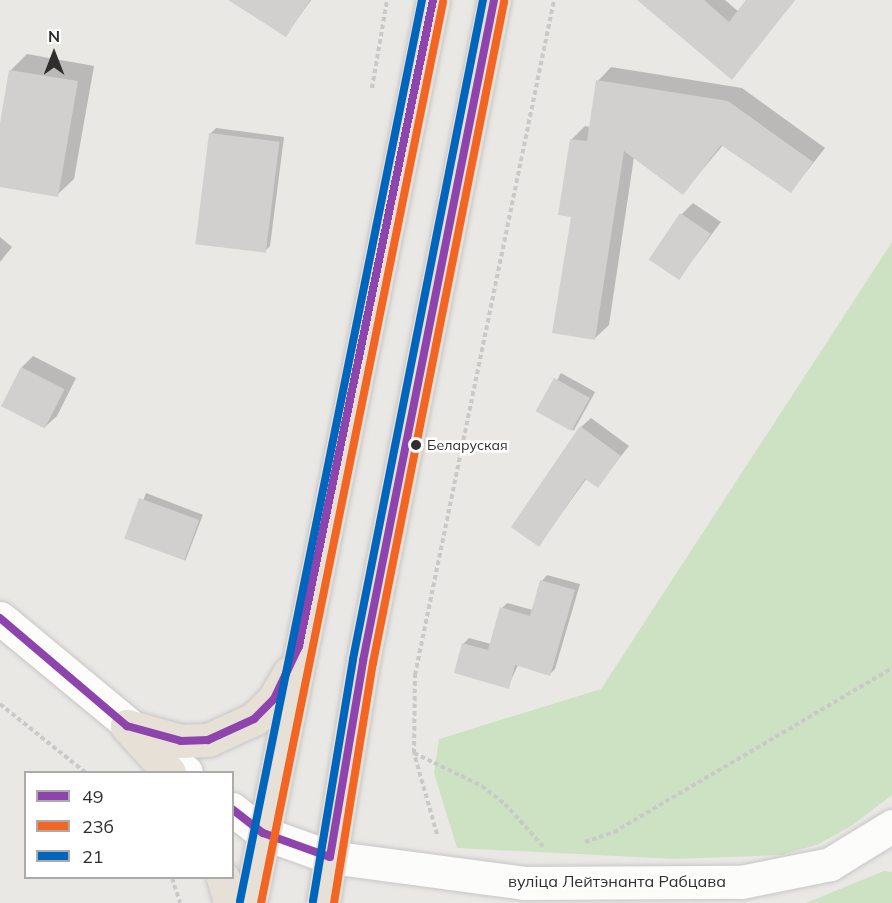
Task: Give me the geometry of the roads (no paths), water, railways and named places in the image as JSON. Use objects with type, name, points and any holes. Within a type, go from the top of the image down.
[{"type":"highway","points":[[250,903],[299,646],[433,0]]},
{"type":"highway","points":[[323,903],[363,661],[494,0]]},
{"type":"highway","points":[[127,726],[181,741],[208,740],[232,732],[254,719],[274,699],[299,646]]},
{"type":"highway","points":[[127,726],[168,771]]},
{"type":"highway","points":[[223,879],[230,903]]},
{"type":"street","points":[[0,618],[127,726],[185,771]]},
{"type":"street","name":"вуліца Лейтэнанта Рабцава","points":[[234,811],[263,833],[330,857],[524,883],[741,882],[790,875],[830,864],[892,826]]},
{"type":"place","name":"Беларуская","points":[[416,445]]}]
